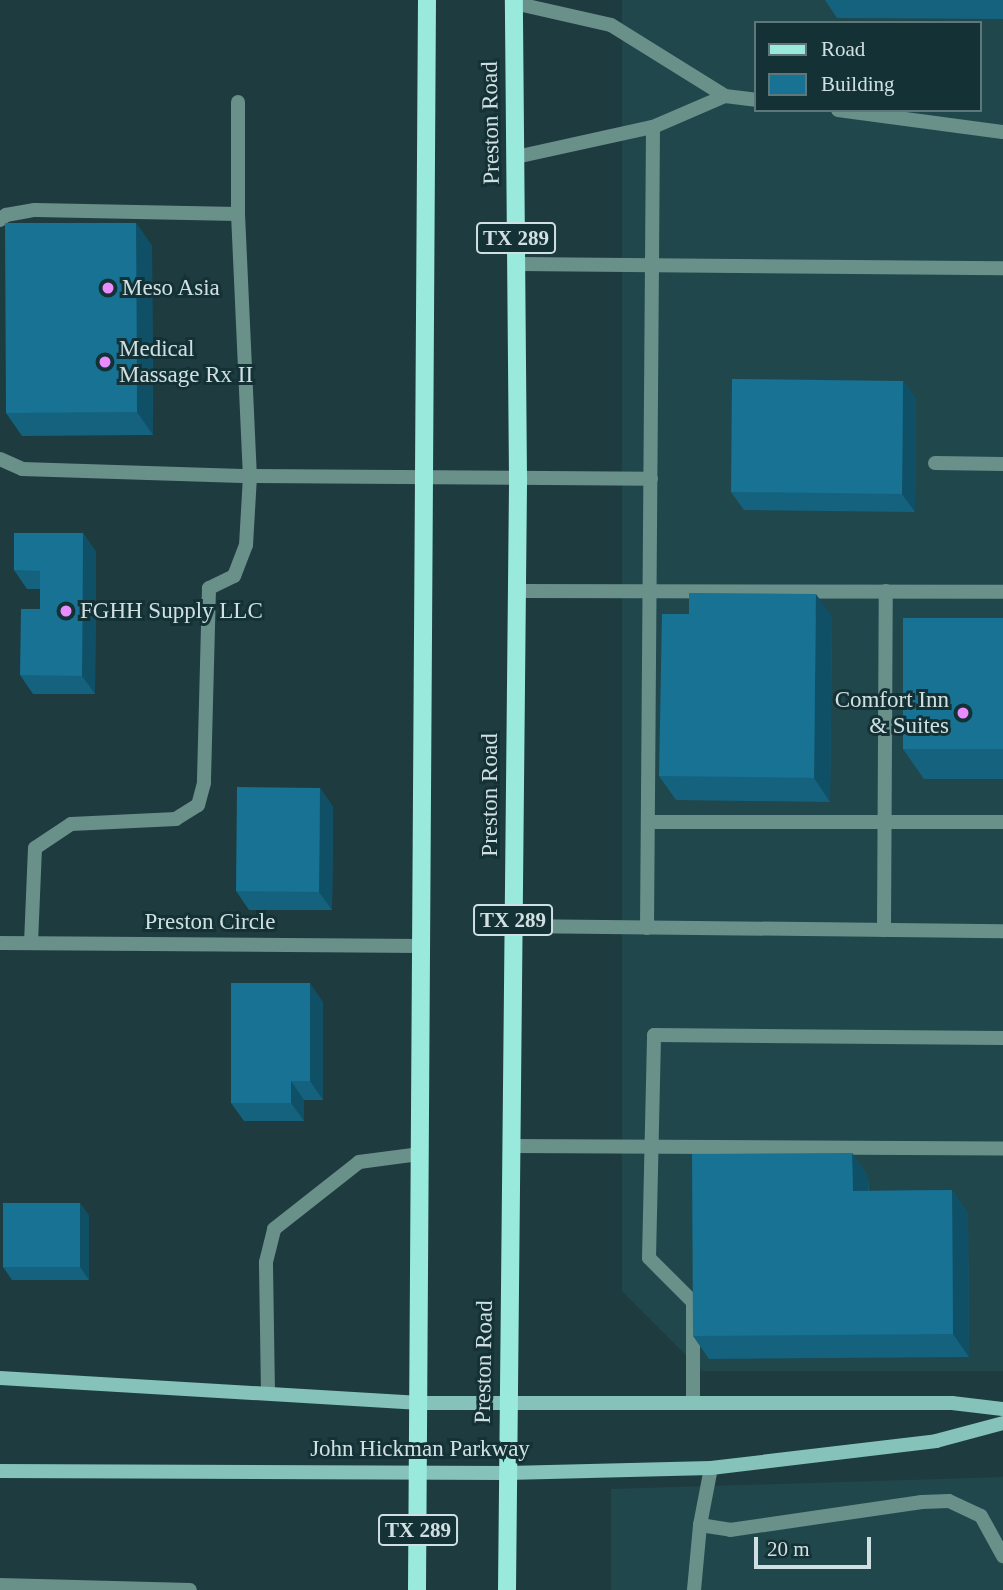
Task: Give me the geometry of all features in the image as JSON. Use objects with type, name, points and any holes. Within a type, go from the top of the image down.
[{"type":"main road","name":"TX 289","points":[[417,1590],[427,0]]},
{"type":"main road","name":"Preston Road","points":[[507,1590],[518,477],[514,1]]},
{"type":"street","points":[[514,1],[611,25],[725,96],[754,100]]},
{"type":"street","points":[[516,157],[653,127],[725,96]]},
{"type":"street","points":[[31,943],[35,848],[71,824],[176,819],[198,805],[204,783],[209,588],[234,576],[246,545],[250,476],[238,214],[238,102]]},
{"type":"street","points":[[853,112],[1003,132]]},
{"type":"street","points":[[647,928],[653,127]]},
{"type":"street","points":[[0,220],[6,215],[35,210],[238,214]]},
{"type":"street","points":[[517,264],[1003,268]]},
{"type":"street","points":[[0,459],[22,469],[250,476],[651,479]]},
{"type":"street","points":[[935,463],[1003,464]]},
{"type":"street","points":[[517,591],[1003,592]]},
{"type":"street","points":[[884,930],[886,591]]},
{"type":"street","points":[[648,822],[1003,822]]},
{"type":"street","points":[[513,926],[1003,931]]},
{"type":"street","name":"Preston Circle","points":[[0,943],[420,946]]},
{"type":"street","points":[[693,1402],[693,1302],[649,1258],[654,1035],[1003,1038]]},
{"type":"street","points":[[511,1146],[1003,1149]]},
{"type":"street","points":[[268,1394],[266,1262],[274,1229],[359,1162],[420,1154]]},
{"type":"street","name":"John Hickman Parkway","points":[[0,1378],[420,1402],[952,1403],[1003,1409]]},
{"type":"street","name":"John Hickman Parkway","points":[[0,1471],[508,1473],[710,1468],[936,1441],[1003,1423]]},
{"type":"street","points":[[694,1590],[700,1525],[710,1468]]},
{"type":"street","points":[[700,1525],[730,1530],[922,1502],[950,1501],[981,1516],[1003,1556]]},
{"type":"street","points":[[0,1585],[190,1590]]},
{"type":"shaded area","points":[[622,0],[1003,0],[1003,1371],[702,1371],[622,1291]]},
{"type":"shaded area","points":[[1003,1477],[1003,1590],[611,1590],[611,1489]]},
{"type":"building","points":[[5,223],[136,223],[137,412],[6,413]]},
{"type":"building","points":[[732,379],[903,381],[902,494],[731,492]]},
{"type":"building","points":[[14,533],[83,533],[82,676],[20,675],[21,609],[40,609],[40,571],[14,570]]},
{"type":"building","points":[[689,593],[816,594],[814,778],[659,776],[662,614],[689,614]]},
{"type":"building","name":"Comfort Inn & Suites","points":[[903,618],[1003,618],[1003,749],[903,749]]},
{"type":"building","points":[[237,787],[320,788],[319,892],[236,891]]},
{"type":"building","points":[[231,983],[310,983],[310,1081],[291,1081],[291,1103],[231,1103]]},
{"type":"building","points":[[852,1153],[853,1191],[952,1190],[953,1334],[693,1336],[692,1154]]},
{"type":"building","points":[[3,1203],[80,1203],[80,1267],[3,1267]]},
{"type":"place","name":"Meso Asia","points":[[108,288]]},
{"type":"place","name":"Medical Massage Rx II","points":[[105,362]]},
{"type":"place","name":"FGHH Supply LLC","points":[[66,611]]},
{"type":"place","name":"Comfort Inn & Suites","points":[[963,713]]}]
